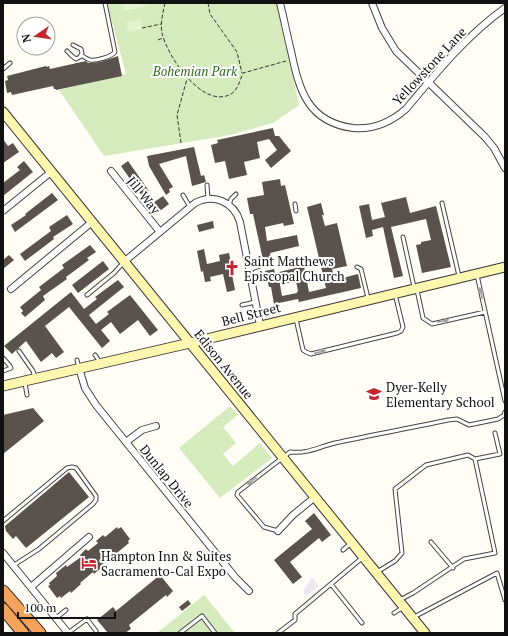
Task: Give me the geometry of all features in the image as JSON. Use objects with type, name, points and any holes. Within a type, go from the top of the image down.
[{"type":"highway","points":[[3,591],[40,633]]},
{"type":"highway","points":[[3,609],[23,633]]},
{"type":"street","name":"Yellowstone Lane","points":[[280,3],[297,80],[304,97],[316,111],[331,121],[348,127],[357,128],[366,128],[383,124],[392,120],[406,109],[465,43],[481,27],[505,8]]},
{"type":"street","points":[[372,3],[388,40],[405,61],[485,137],[494,148],[505,168]]},
{"type":"street","name":"Edison Avenue","points":[[5,119],[125,262],[424,633]]},
{"type":"street","name":"Jill Way","points":[[111,171],[160,232]]},
{"type":"street","points":[[3,211],[51,172]]},
{"type":"street","points":[[125,262],[190,207],[199,201],[208,198],[218,199],[234,209],[239,218],[247,241],[249,270],[260,325]]},
{"type":"street","points":[[11,289],[92,222]]},
{"type":"street","name":"Bell Street","points":[[3,386],[25,381],[78,364],[101,364],[368,300],[384,292],[395,293],[505,267]]},
{"type":"street","name":"Dunlap Drive","points":[[78,364],[82,382],[90,397],[235,577],[249,591]]},
{"type":"street","points":[[126,442],[142,430],[156,426]]},
{"type":"street","points":[[278,531],[293,515],[315,497]]},
{"type":"street","points":[[31,587],[89,537]]},
{"type":"street","points":[[3,553],[68,633]]},
{"type":"lane","points":[[81,55],[89,60],[93,60],[112,55],[114,52],[105,3]]},
{"type":"lane","points":[[73,45],[81,49],[81,55]]},
{"type":"lane","points":[[67,51],[76,59],[81,55]]},
{"type":"lane","points":[[3,69],[10,63]]},
{"type":"lane","points":[[207,185],[208,198]]},
{"type":"lane","points":[[228,205],[236,194]]},
{"type":"lane","points":[[183,195],[190,207]]},
{"type":"lane","points":[[442,203],[459,278]]},
{"type":"lane","points":[[294,204],[296,211]]},
{"type":"lane","points":[[403,237],[423,318],[432,324],[485,312]]},
{"type":"lane","points":[[87,295],[125,262]]},
{"type":"lane","points":[[249,270],[263,265]]},
{"type":"lane","points":[[357,266],[361,269],[368,300]]},
{"type":"lane","points":[[477,274],[505,401]]},
{"type":"lane","points":[[295,317],[303,350],[311,354],[397,333],[403,327],[395,293]]},
{"type":"lane","points":[[242,305],[256,302]]},
{"type":"lane","points":[[19,350],[33,371],[35,378]]},
{"type":"lane","points":[[95,355],[101,364]]},
{"type":"lane","points":[[3,358],[10,368],[3,371]]},
{"type":"lane","points":[[25,381],[27,395]]},
{"type":"lane","points":[[278,531],[264,527],[237,495],[238,492],[290,452],[300,454],[332,444],[448,420],[457,419],[469,425],[498,419],[504,415],[505,412]]},
{"type":"lane","points":[[475,459],[500,454],[495,433]]},
{"type":"lane","points":[[376,572],[395,561],[402,553],[395,489],[426,465],[468,454],[475,459],[495,553],[464,559],[453,568],[413,593],[394,613]]},
{"type":"lane","points":[[3,522],[67,468],[76,468],[96,496],[96,500],[93,504],[38,550],[13,566]]},
{"type":"lane","points":[[431,542],[453,568]]},
{"type":"lane","points":[[343,550],[351,543]]},
{"type":"lane","points":[[278,633],[295,620],[296,614],[363,557]]},
{"type":"lane","points":[[412,618],[497,573],[505,600]]},
{"type":"lane","points":[[331,584],[362,623]]},
{"type":"lane","points":[[56,618],[66,610]]},
{"type":"lane","points":[[180,633],[202,616],[215,633]]},
{"type":"lane","points":[[68,633],[87,619],[96,631]]},
{"type":"path","points":[[165,3],[161,24],[164,38],[173,58],[187,78],[210,95],[222,97],[232,94],[238,86],[242,73],[237,52],[210,14],[208,3]]},
{"type":"path","points":[[142,28],[161,24]]},
{"type":"path","points":[[158,40],[164,38]]},
{"type":"path","points":[[242,73],[289,60]]},
{"type":"path","points":[[181,143],[177,115],[187,78]]},
{"type":"shaded area","points":[[312,577],[319,586],[306,596],[303,592]]},
{"type":"green space","name":"Bohemian Park","points":[[107,3],[276,3],[299,105],[273,123],[230,135],[104,156],[59,90],[126,74]]},
{"type":"green space","points":[[123,3],[146,3],[147,6],[124,11]]},
{"type":"green space","points":[[140,19],[142,29],[128,32],[126,22]]},
{"type":"green space","points":[[230,406],[238,415],[223,427],[236,443],[223,454],[233,466],[260,443],[272,458],[220,498],[179,448]]},
{"type":"green space","points":[[204,595],[235,633],[157,633]]},
{"type":"building","points":[[118,56],[122,76],[56,90],[53,86],[12,95],[11,92],[7,93],[5,81],[8,80],[7,76],[46,66],[49,66],[50,69],[86,61],[88,63],[100,62]]},
{"type":"building","points":[[273,128],[275,136],[279,136],[291,151],[271,168],[265,160],[277,150],[269,139],[257,142],[260,158],[244,162],[247,175],[229,179],[225,161],[215,163],[211,145],[218,143],[217,140]]},
{"type":"building","points":[[3,139],[8,146],[13,143],[19,152],[3,163]]},
{"type":"building","points":[[194,147],[201,176],[204,175],[206,182],[192,186],[186,156],[159,164],[173,187],[169,189],[170,192],[166,195],[149,166],[147,156]]},
{"type":"building","points":[[24,161],[33,172],[3,196],[3,183],[20,170],[17,167]]},
{"type":"building","points":[[128,161],[149,191],[142,196],[121,166]]},
{"type":"building","points":[[280,179],[281,186],[285,185],[294,224],[284,226],[283,223],[265,227],[267,241],[297,235],[299,246],[270,253],[271,258],[263,260],[253,214],[250,214],[247,198],[264,195],[262,182]]},
{"type":"building","points":[[52,193],[58,200],[15,232],[11,225],[26,215],[25,214]]},
{"type":"building","points":[[163,196],[169,204],[156,214],[150,205]]},
{"type":"building","points":[[406,197],[410,213],[436,206],[451,267],[422,273],[416,245],[421,244],[421,242],[431,240],[426,219],[391,227],[403,276],[394,278],[383,227],[372,230],[373,236],[366,238],[359,206],[369,204],[372,220],[385,217],[381,203]]},
{"type":"building","points":[[321,203],[325,226],[337,223],[347,266],[332,269],[335,280],[358,274],[361,288],[299,302],[298,299],[274,304],[271,287],[269,287],[265,271],[274,269],[275,273],[304,266],[309,292],[326,288],[307,207]],"holes":[[[296,281],[297,293],[282,296],[280,285]]]},
{"type":"building","points":[[67,215],[73,224],[53,237],[54,239],[25,261],[20,254],[51,231],[49,227]]},
{"type":"building","points":[[213,221],[214,228],[199,232],[197,225]]},
{"type":"building","points":[[90,245],[96,252],[87,258],[89,260],[66,277],[67,279],[43,296],[45,300],[25,317],[21,313],[23,311],[20,307],[41,290],[39,287],[64,268],[62,265]]},
{"type":"building","points":[[204,249],[207,264],[220,261],[219,255],[229,253],[235,290],[227,292],[223,274],[210,277],[211,281],[205,282],[203,271],[201,272],[197,251]]},
{"type":"building","points":[[9,255],[14,260],[3,269],[3,260]]},
{"type":"building","points":[[103,261],[109,269],[78,293],[72,285]]},
{"type":"building","points":[[118,280],[124,287],[89,315],[96,324],[109,314],[107,312],[130,295],[158,330],[150,336],[138,320],[120,334],[111,322],[101,330],[110,341],[102,348],[69,307],[45,326],[64,352],[56,358],[52,353],[41,362],[26,341],[12,354],[4,346],[71,292],[84,309],[97,299],[95,297]]},
{"type":"building","points":[[33,408],[44,421],[3,454],[3,415]]},
{"type":"building","points":[[69,472],[89,497],[26,548],[16,536],[13,539],[6,531],[5,526]]},
{"type":"building","points":[[314,513],[331,535],[322,542],[319,538],[290,562],[302,577],[293,584],[274,560],[312,529],[305,521]]},
{"type":"building","name":"Hampton Inn & Suites Sacramento-Cal Expo","points":[[117,527],[118,529],[121,527],[130,539],[128,541],[129,543],[118,552],[112,560],[110,558],[100,566],[101,568],[94,574],[93,572],[71,593],[70,591],[61,598],[60,596],[57,598],[48,586],[50,585],[49,583],[57,576],[56,573],[66,565],[67,567],[81,557],[80,555],[86,549],[88,551],[98,543],[96,541],[103,535],[105,537]]},
{"type":"building","points":[[160,575],[173,591],[129,625],[131,629],[125,633],[108,633],[97,620],[113,607],[116,611]]},
{"type":"building","points":[[188,600],[191,604],[182,611],[179,607]]},
{"type":"place","name":"Saint Matthews Episcopal Church","points":[[232,268]]},
{"type":"place","name":"Dyer-Kelly Elementary School","points":[[374,394]]},
{"type":"place","name":"Hampton Inn & Suites Sacramento-Cal Expo","points":[[89,563]]}]
